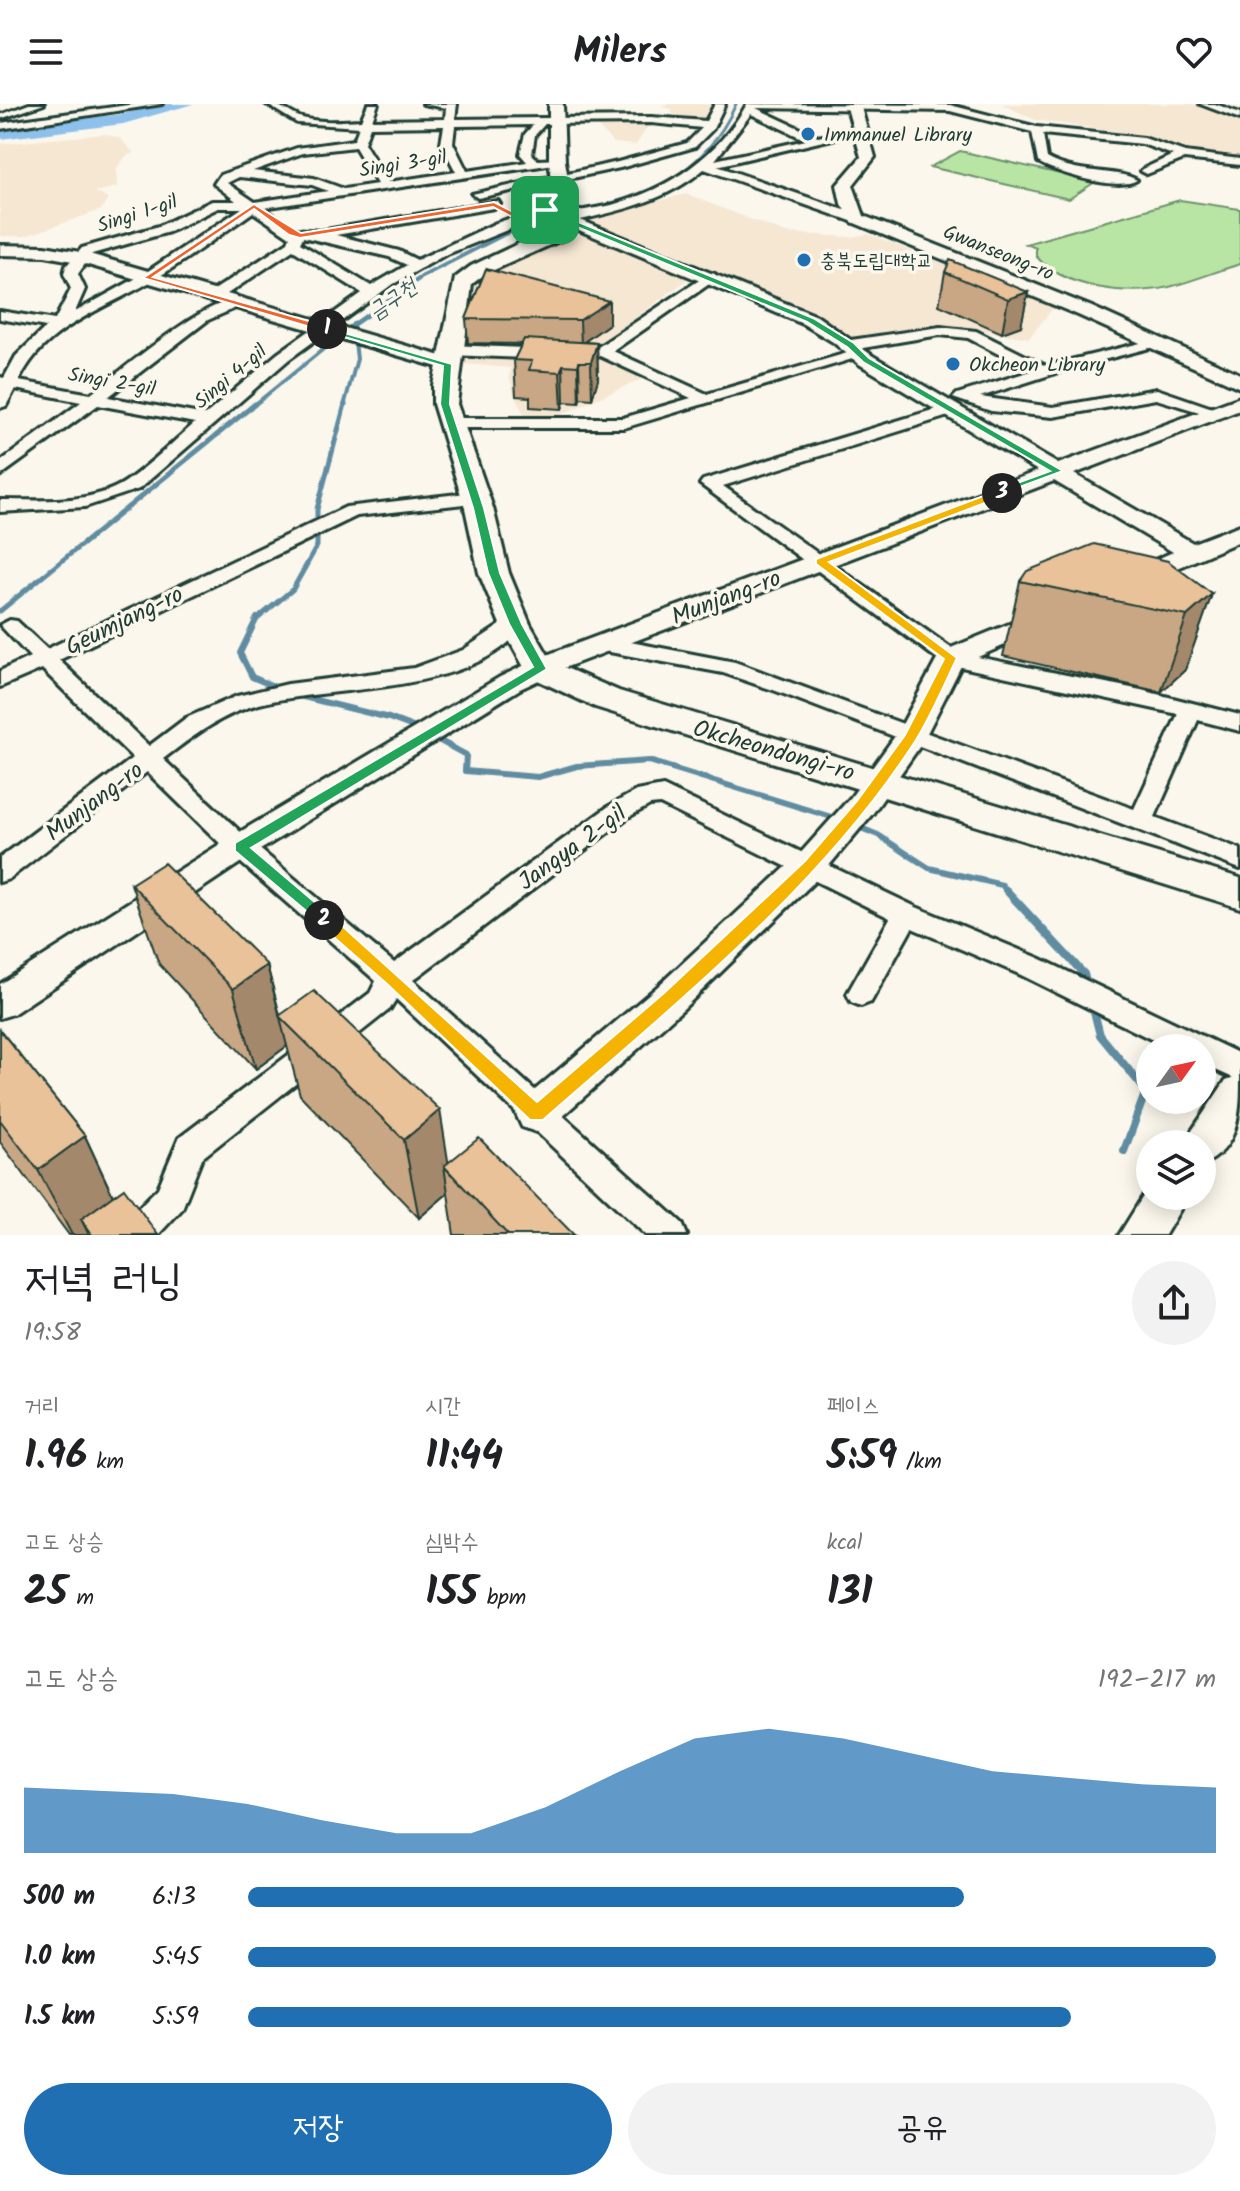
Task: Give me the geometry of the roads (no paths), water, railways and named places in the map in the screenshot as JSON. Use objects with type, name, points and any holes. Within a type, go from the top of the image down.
[{"type":"main road","points":[[540,669],[515,624],[494,573],[475,498],[445,404],[448,357],[462,282],[467,276],[561,233],[567,212],[552,115]]},
{"type":"main road","name":"Okcheondongi-ro","points":[[540,669],[607,699],[1240,893]]},
{"type":"street","points":[[0,117],[39,104]]},
{"type":"street","points":[[0,126],[157,104]]},
{"type":"street","points":[[271,104],[297,120],[366,124],[449,123],[552,115]]},
{"type":"street","points":[[358,143],[373,104]]},
{"type":"street","points":[[428,104],[465,109]]},
{"type":"street","points":[[649,104],[651,120]]},
{"type":"street","points":[[520,218],[478,194],[559,169],[691,145],[710,125],[720,104]]},
{"type":"street","points":[[965,110],[982,104]]},
{"type":"street","points":[[1205,104],[1240,116]]},
{"type":"street","points":[[452,106],[447,143],[463,174]]},
{"type":"street","points":[[751,106],[965,110],[1037,130],[1116,136],[1183,155],[1240,162]]},
{"type":"street","points":[[751,106],[817,141]]},
{"type":"street","points":[[705,166],[751,106]]},
{"type":"street","points":[[855,106],[868,157],[845,185],[849,204],[858,219]]},
{"type":"street","points":[[491,108],[710,125]]},
{"type":"street","points":[[535,164],[526,154],[530,134],[552,115]]},
{"type":"street","points":[[1037,130],[1042,160],[1056,169],[1075,175],[1131,180]]},
{"type":"street","points":[[705,166],[861,131]]},
{"type":"street","points":[[358,143],[385,187]]},
{"type":"street","points":[[358,143],[301,150],[220,181],[292,239],[369,291]]},
{"type":"street","points":[[753,184],[778,150]]},
{"type":"street","points":[[1147,171],[1183,155]]},
{"type":"street","points":[[370,162],[397,173],[409,183]]},
{"type":"street","name":"Singi 3-gil","points":[[147,278],[254,206],[535,164],[559,169]]},
{"type":"street","points":[[705,166],[858,219]]},
{"type":"street","name":"Singi 4-gil","points":[[0,506],[84,503],[114,497],[133,485],[320,327],[369,291],[415,264],[520,218],[661,194],[705,166]]},
{"type":"street","points":[[238,173],[314,182],[343,193]]},
{"type":"street","points":[[292,190],[314,182]]},
{"type":"street","name":"Singi 1-gil","points":[[80,257],[93,248],[181,223],[208,207],[229,202],[254,206]]},
{"type":"street","points":[[213,297],[292,239],[494,204]]},
{"type":"street","points":[[567,212],[810,320],[1192,553]]},
{"type":"street","name":"Gwanseong-ro","points":[[858,219],[1085,311],[1240,382]]},
{"type":"street","points":[[316,234],[394,254],[415,264]]},
{"type":"street","points":[[0,250],[45,251],[80,257],[386,347],[448,357],[580,355],[603,351],[710,277]]},
{"type":"street","points":[[59,325],[78,289],[71,274],[80,257]]},
{"type":"street","points":[[0,403],[5,383],[30,346],[59,325],[147,278]]},
{"type":"street","points":[[0,471],[203,317],[235,303]]},
{"type":"street","points":[[2,316],[71,304]]},
{"type":"street","points":[[2,316],[59,325]]},
{"type":"street","points":[[450,423],[624,423],[856,350],[940,331],[971,334],[1044,371]]},
{"type":"street","points":[[1157,344],[1044,371],[709,484],[951,658],[1240,723]]},
{"type":"street","points":[[603,351],[619,362],[706,399]]},
{"type":"street","name":"Singi 2-gil","points":[[5,383],[207,420]]},
{"type":"street","points":[[951,404],[1053,412],[1157,394],[1228,407]]},
{"type":"street","name":"Munjang-ro","points":[[0,1003],[240,847],[540,669],[1228,407]]},
{"type":"street","name":"Geumjang-ro","points":[[0,680],[353,511],[475,498]]},
{"type":"street","points":[[1107,590],[1240,532]]},
{"type":"street","points":[[536,1114],[670,998],[810,865],[847,823],[911,736],[951,658],[1064,609]]},
{"type":"street","name":"Munjang-ro","points":[[0,872],[194,723],[242,701],[388,679],[461,660],[515,624]]},
{"type":"street","points":[[10,626],[150,759]]},
{"type":"street","points":[[604,644],[727,667],[784,686],[1240,859]]},
{"type":"street","points":[[1140,822],[1191,710]]},
{"type":"street","name":"Munjang-ro","points":[[150,759],[240,847]]},
{"type":"street","name":"Jangya 2-gil","points":[[135,1235],[170,1198],[190,1148],[380,1001],[393,979],[618,812],[645,797],[663,795],[906,914],[1029,966],[1169,1034]]},
{"type":"street","points":[[240,847],[393,979],[670,1235]]},
{"type":"street","points":[[861,994],[906,914]]},
{"type":"street","name":"Jangya 2-gil","points":[[1216,1057],[1240,1068]]},
{"type":"street","points":[[1213,1130],[1240,1092]]},
{"type":"street","points":[[1140,1235],[1157,1210]]},
{"type":"waterway","name":"금구천","points":[[0,134],[123,119],[185,104]]},
{"type":"waterway","name":"금구천","points":[[497,238],[633,196],[663,183],[691,165],[716,139],[736,104]]},
{"type":"waterway","name":"금구천","points":[[497,238],[501,236]]},
{"type":"waterway","name":"금구천","points":[[353,325],[423,276],[497,238]]},
{"type":"waterway","points":[[344,406],[357,359],[353,325]]},
{"type":"waterway","name":"금구천","points":[[253,406],[342,334]]},
{"type":"waterway","name":"금구천","points":[[0,611],[255,404]]},
{"type":"waterway","points":[[256,620],[293,589],[317,546],[317,509],[345,404]]},
{"type":"waterway","points":[[256,620],[240,653],[252,677],[280,689]]},
{"type":"waterway","points":[[291,694],[389,718],[421,730]]},
{"type":"waterway","points":[[431,736],[466,755],[465,771],[538,777],[577,766],[649,761],[838,819]]},
{"type":"waterway","points":[[856,826],[878,835],[929,868],[1002,885],[1008,892]]},
{"type":"waterway","points":[[1006,890],[1084,974],[1087,986]]},
{"type":"waterway","points":[[1092,1004],[1100,1035],[1146,1091],[1124,1151]]},
{"type":"place","name":"Immanuel Library","points":[[808,134]]},
{"type":"place","name":"충북도립대학교","points":[[804,260]]},
{"type":"place","name":"Okcheon Library","points":[[953,364]]}]
